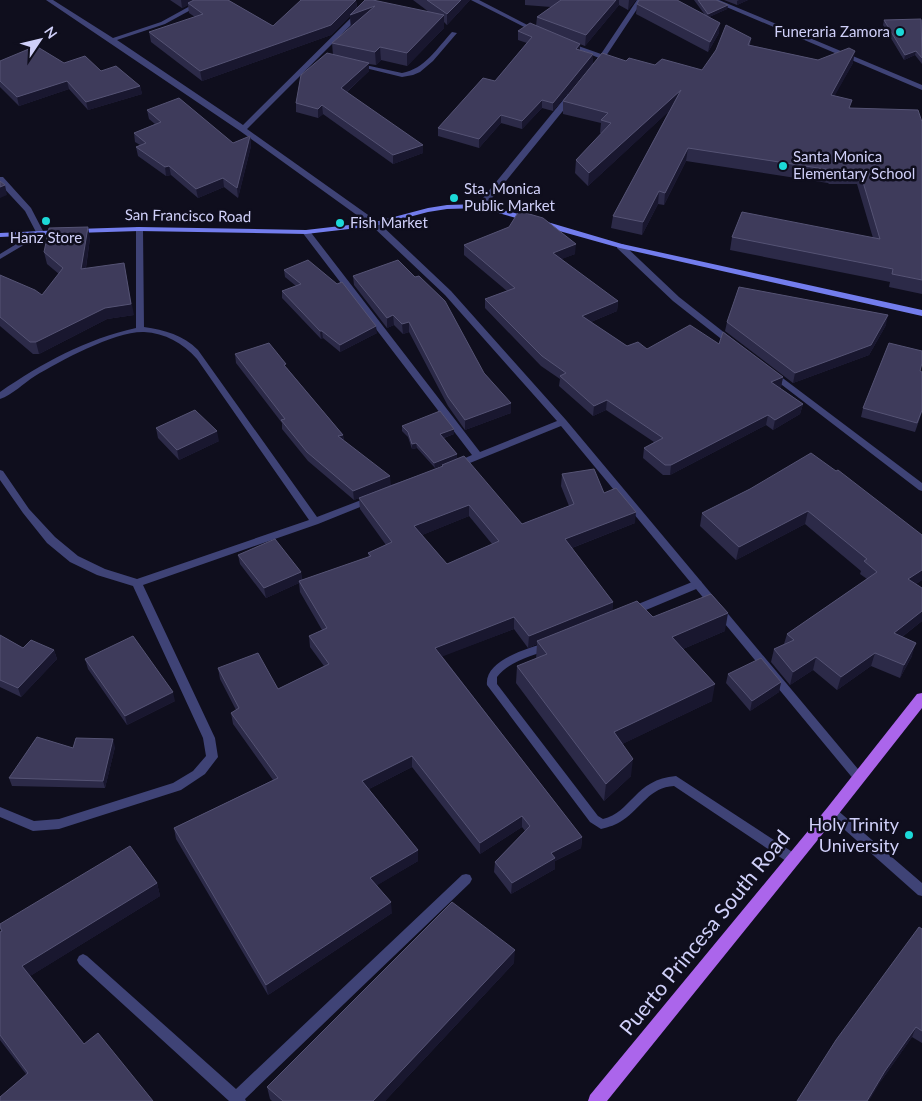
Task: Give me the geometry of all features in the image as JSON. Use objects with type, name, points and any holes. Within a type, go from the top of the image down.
[{"type":"main road","name":"Puerto Princesa South Road","points":[[596,1101],[832,812],[922,698]]},
{"type":"street","points":[[49,0],[112,40],[243,129],[375,224],[448,293],[563,422],[859,778]]},
{"type":"street","points":[[112,40],[163,23],[206,0]]},
{"type":"street","points":[[243,129],[374,0]]},
{"type":"street","points":[[474,0],[545,34]]},
{"type":"street","points":[[591,72],[640,0]]},
{"type":"street","points":[[713,0],[922,88]]},
{"type":"street","points":[[345,62],[408,75],[421,70],[454,33]]},
{"type":"street","points":[[564,42],[603,57]]},
{"type":"street","points":[[316,56],[326,58]]},
{"type":"street","points":[[481,206],[579,87]]},
{"type":"street","points":[[0,179],[28,210],[40,232],[0,257]]},
{"type":"street","name":"San Francisco Road","points":[[0,235],[139,229],[306,232],[375,224],[428,210],[448,207],[481,206],[620,246],[922,313]]},
{"type":"street","points":[[139,229],[140,329]]},
{"type":"street","points":[[306,232],[478,456]]},
{"type":"street","points":[[620,246],[676,299],[740,349]]},
{"type":"street","points":[[0,396],[20,381],[88,345],[140,329],[181,338],[191,346],[315,522]]},
{"type":"street","points":[[764,367],[922,488]]},
{"type":"street","points":[[451,467],[563,422]]},
{"type":"street","points":[[0,473],[26,511],[51,540],[74,559],[101,572],[137,583],[315,522],[378,496]]},
{"type":"street","points":[[0,812],[33,826],[59,824],[178,787],[206,767],[212,757],[209,738],[137,583]]},
{"type":"street","points":[[618,617],[697,584]]},
{"type":"street","points":[[556,642],[503,665],[496,670],[492,677],[492,685],[594,819],[601,824],[612,822],[652,786],[660,782],[676,781],[793,859]]},
{"type":"street","points":[[832,812],[922,891]]},
{"type":"street","points":[[83,960],[238,1100],[466,879]]},
{"type":"building","points":[[194,0],[228,0],[273,26],[301,0],[356,0],[331,25],[200,71],[149,32],[203,14],[188,3]]},
{"type":"building","points":[[365,0],[444,15],[407,53],[380,47],[375,52],[332,43],[375,6],[350,15]]},
{"type":"building","points":[[427,0],[461,0],[447,14]]},
{"type":"building","points":[[561,0],[616,0],[586,35],[537,17]]},
{"type":"building","points":[[639,0],[677,0],[720,23],[710,42],[637,4]]},
{"type":"building","points":[[698,0],[716,0],[728,5],[708,14]]},
{"type":"building","points":[[921,19],[922,58],[916,51],[905,55],[884,20]]},
{"type":"building","points":[[530,23],[580,44],[576,49],[593,54],[553,103],[542,100],[522,121],[501,115],[479,139],[438,128],[483,78],[495,81],[532,37],[518,31]]},
{"type":"building","points":[[726,25],[751,38],[748,45],[818,60],[849,48],[855,51],[831,95],[852,100],[849,108],[918,110],[922,122],[922,280],[892,274],[893,269],[732,237],[742,212],[880,239],[860,172],[831,172],[831,170],[688,148],[665,193],[659,191],[643,222],[613,216],[681,90],[589,173],[576,160],[611,123],[601,120],[608,113],[563,101],[602,53],[626,61],[629,58],[655,65],[662,59],[702,70],[716,50]]},
{"type":"building","points":[[36,46],[64,63],[85,56],[101,71],[116,66],[140,86],[86,102],[67,81],[17,97],[0,81],[0,61]]},
{"type":"building","points":[[327,53],[369,63],[341,88],[423,145],[393,155],[322,105],[318,109],[296,103],[301,75]]},
{"type":"building","points":[[179,98],[233,143],[250,136],[237,188],[223,178],[196,189],[169,166],[165,167],[136,147],[146,143],[134,133],[161,122],[147,110]]},
{"type":"building","points":[[519,211],[543,218],[576,244],[553,253],[618,301],[582,316],[627,346],[638,342],[647,349],[690,325],[719,344],[723,332],[783,377],[771,382],[803,404],[775,420],[768,415],[671,465],[665,465],[644,448],[663,438],[607,400],[594,406],[560,376],[566,373],[542,356],[485,299],[515,288],[464,245],[509,227]]},
{"type":"building","points":[[88,227],[81,269],[124,263],[131,304],[105,308],[36,342],[30,342],[0,317],[0,275],[35,290],[42,295],[63,268],[44,252],[49,228]]},
{"type":"building","points":[[308,260],[337,284],[342,282],[376,326],[340,345],[320,331],[282,291],[301,284],[284,270]]},
{"type":"building","points":[[398,260],[415,277],[419,276],[445,301],[484,373],[511,403],[465,420],[448,397],[409,322],[402,324],[393,315],[387,318],[353,276]]},
{"type":"building","points":[[739,287],[888,315],[871,345],[795,373],[727,322]]},
{"type":"building","points":[[269,343],[286,364],[284,365],[343,435],[338,436],[390,476],[353,491],[307,452],[281,420],[285,419],[235,354]]},
{"type":"building","points":[[889,343],[922,351],[920,371],[922,372],[922,410],[917,423],[863,408]]},
{"type":"building","points":[[195,410],[217,431],[177,450],[156,428]]},
{"type":"building","points":[[440,411],[454,429],[440,434],[457,454],[434,463],[416,443],[412,444],[408,432],[402,426]]},
{"type":"building","points":[[811,453],[836,471],[838,470],[922,535],[922,570],[908,579],[922,588],[922,611],[894,633],[916,643],[904,665],[875,653],[841,677],[816,657],[793,672],[774,649],[794,640],[787,634],[877,572],[864,561],[867,559],[808,511],[739,547],[702,513],[750,489]]},
{"type":"building","points":[[464,456],[522,524],[574,504],[562,474],[594,469],[604,493],[616,488],[636,512],[565,539],[613,602],[529,636],[514,617],[435,648],[582,837],[551,853],[555,858],[512,883],[495,862],[530,826],[522,816],[480,843],[412,756],[362,781],[418,850],[370,878],[391,902],[266,985],[174,828],[278,778],[231,713],[239,708],[218,668],[258,653],[278,689],[329,664],[309,636],[327,628],[299,581],[371,556],[368,553],[392,542],[359,498]],"holes":[[[469,505],[499,541],[447,564],[414,526]]]},
{"type":"building","points":[[275,539],[301,572],[264,588],[238,555]]},
{"type":"building","points":[[711,594],[728,613],[672,637],[715,684],[614,732],[633,759],[606,784],[517,666],[547,654],[537,641],[637,601],[653,617]]},
{"type":"building","points":[[0,635],[23,648],[31,640],[54,650],[18,688],[0,680]]},
{"type":"building","points":[[133,636],[173,692],[125,716],[85,659]]},
{"type":"building","points":[[761,658],[781,682],[752,701],[728,674]]},
{"type":"building","points":[[37,737],[73,748],[76,738],[113,739],[103,781],[9,778]]},
{"type":"building","points":[[130,846],[157,883],[22,966],[84,1044],[98,1033],[153,1101],[0,1101],[0,1097],[28,1073],[0,1035],[0,932],[2,931],[0,924]]},
{"type":"building","points":[[452,902],[515,950],[373,1101],[283,1101],[267,1087]]},
{"type":"building","points":[[919,927],[922,929],[922,1031],[916,1027],[885,1071],[867,1101],[797,1101],[836,1040]]},
{"type":"place","name":"Funeraria Zamora","points":[[900,32]]},
{"type":"place","name":"Santa Monica Elementary School","points":[[783,166]]},
{"type":"place","name":"Sta. Monica Public Market","points":[[454,198]]},
{"type":"place","name":"Hanz Store","points":[[46,221]]},
{"type":"place","name":"Fish Market","points":[[340,223]]},
{"type":"place","name":"Holy Trinity University","points":[[909,835]]}]
